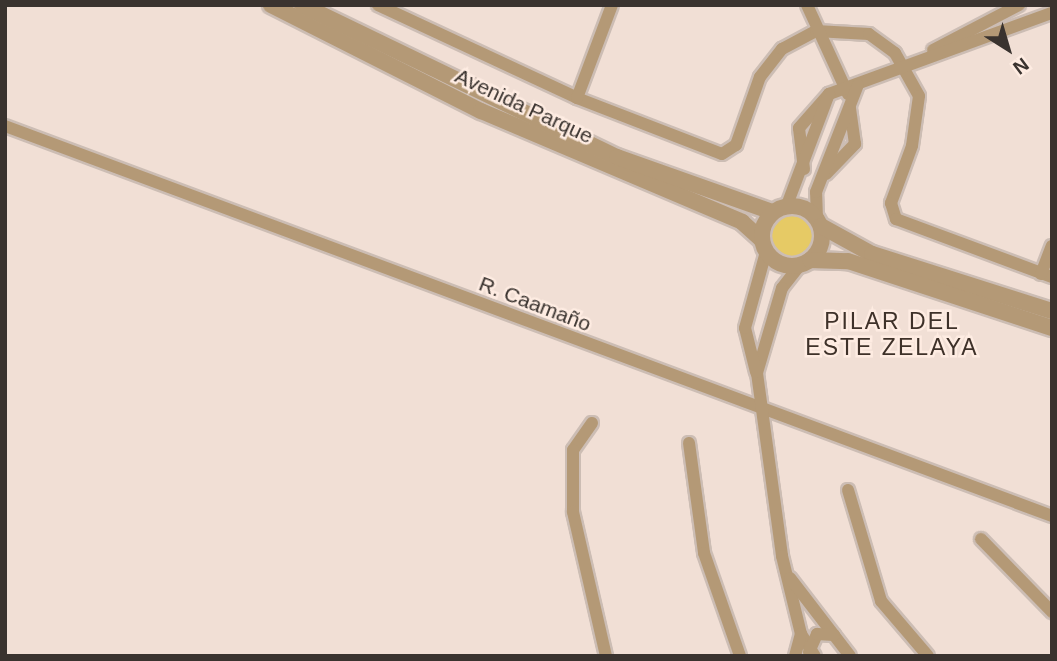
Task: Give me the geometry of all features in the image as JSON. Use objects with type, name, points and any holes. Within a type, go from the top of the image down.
[{"type":"street","name":"Avenida Parque","points":[[271,5],[481,111],[742,222],[764,245]]},
{"type":"street","name":"Avenida Parque","points":[[302,5],[617,157],[772,212]]},
{"type":"street","points":[[378,5],[577,98],[726,153],[740,137],[768,65],[816,31],[869,34],[905,67],[919,107],[892,214],[906,226],[1046,275],[1052,247]]},
{"type":"street","points":[[577,98],[612,5]]},
{"type":"street","points":[[805,5],[851,103],[855,144],[822,177]]},
{"type":"street","points":[[905,67],[1020,5]]},
{"type":"street","points":[[804,169],[799,128],[829,94],[1052,13]]},
{"type":"street","points":[[757,373],[773,313],[805,262],[821,245],[816,192],[858,85]]},
{"type":"street","points":[[811,654],[801,634],[786,572],[757,373],[744,334],[772,212],[788,205],[799,186],[829,94]]},
{"type":"street","name":"R. Caamaño","points":[[5,126],[762,412],[1052,516]]},
{"type":"street","points":[[812,149],[831,156]]},
{"type":"street","points":[[799,186],[816,192]]},
{"type":"street","points":[[788,205],[819,222],[833,238],[884,258],[1052,311]]},
{"type":"street","points":[[764,245],[781,264],[841,259],[1052,328]]},
{"type":"street","points":[[753,303],[759,312],[773,313]]},
{"type":"street","points":[[592,423],[573,450],[573,512],[606,656]]},
{"type":"street","points":[[689,443],[704,553],[740,656]]},
{"type":"street","points":[[848,490],[881,601],[928,656]]},
{"type":"street","points":[[981,539],[1052,612]]},
{"type":"street","points":[[786,572],[850,655]]},
{"type":"street","points":[[795,656],[801,634]]},
{"type":"street","points":[[811,654],[817,634],[834,635]]},
{"type":"shaded area","points":[[793,210],[811,217],[818,235],[811,253],[793,260],[775,253],[768,235],[775,217]]},
{"type":"district","name":"PILAR DEL ESTE ZELAYA","points":[[892,334]]}]
